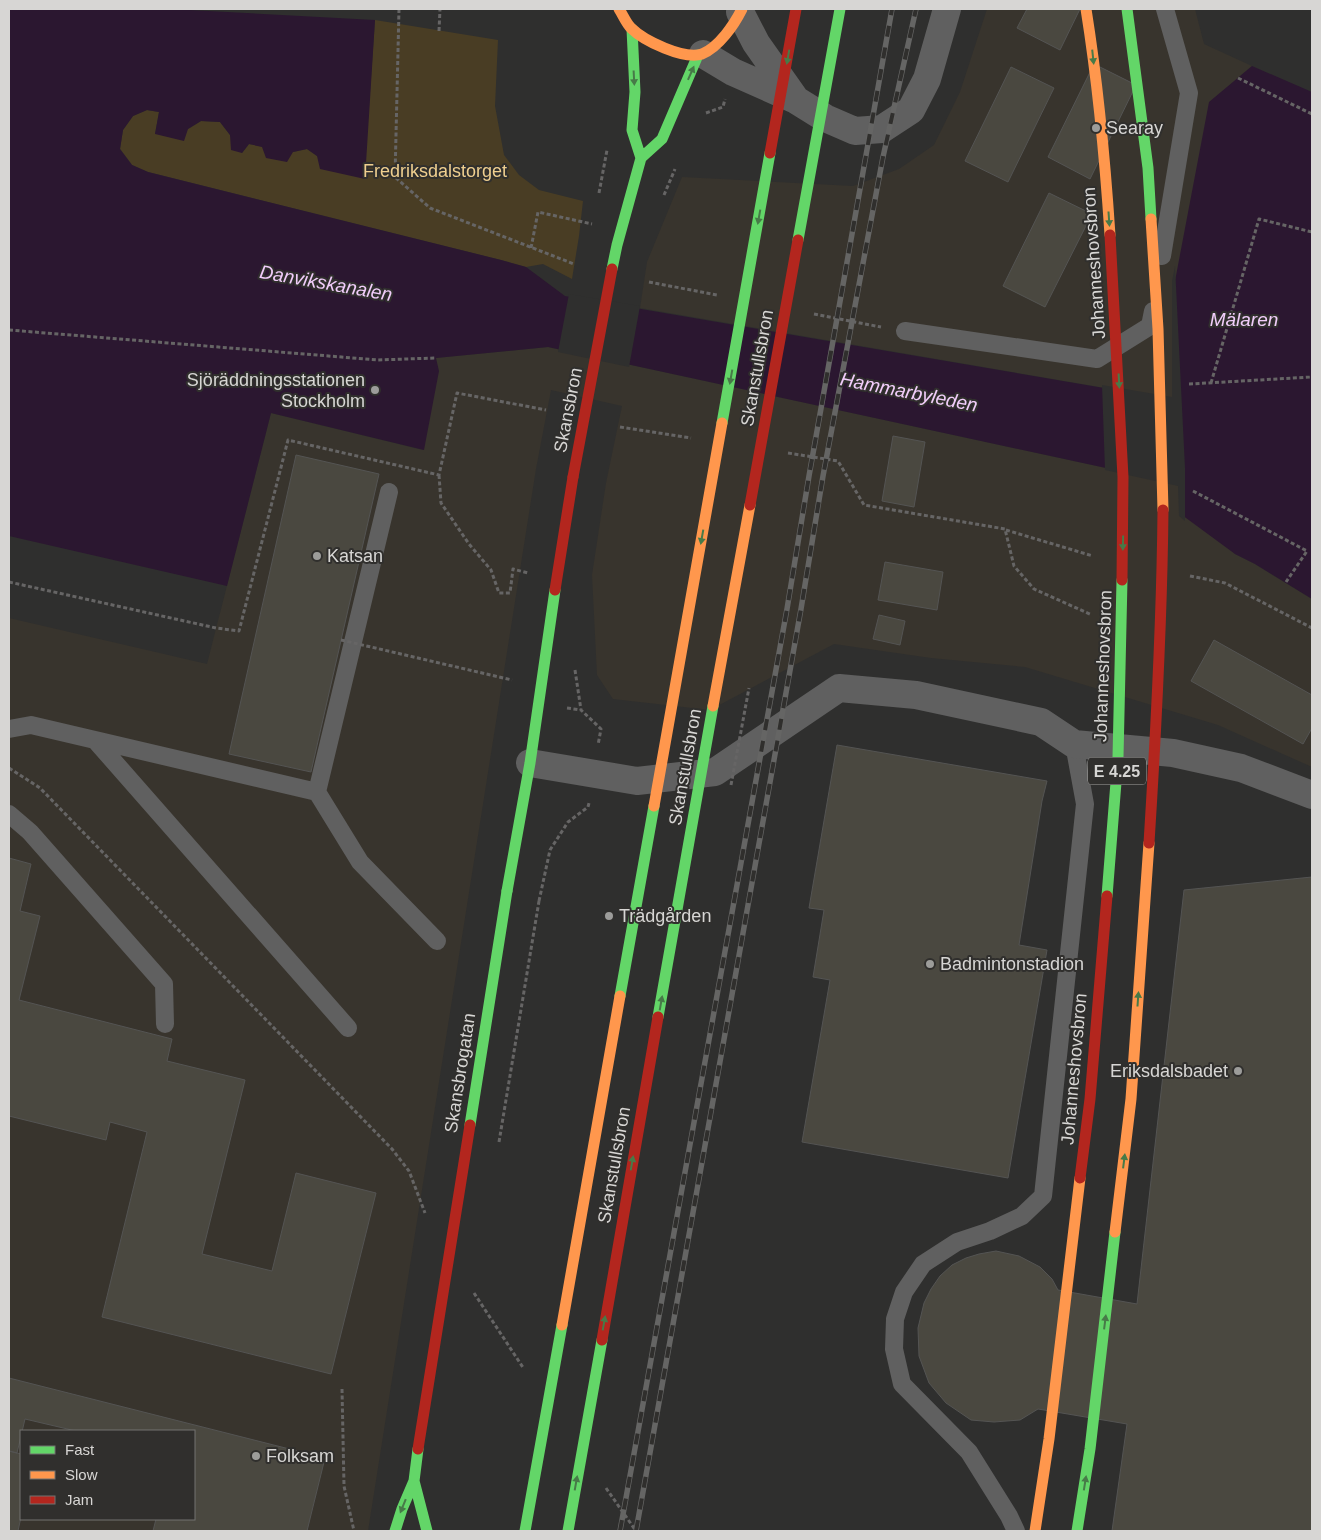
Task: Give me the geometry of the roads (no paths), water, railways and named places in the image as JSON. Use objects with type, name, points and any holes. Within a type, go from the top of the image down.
[{"type":"main road","points":[[619,9],[632,29],[654,44],[678,52],[701,55]]},
{"type":"main road","name":"Skanstullsbron","points":[[525,1531],[796,9]]},
{"type":"main road","name":"Skanstullsbron","points":[[568,1531],[702,769],[840,9]]},
{"type":"main road","name":"Johanneshovsbron","points":[[1035,1531],[1050,1430],[1090,1099],[1118,757],[1123,468],[1106,178],[1093,55],[1086,9]]},
{"type":"main road","name":"E 4.25","points":[[1077,1531],[1090,1449],[1131,1099],[1155,753],[1162,606],[1163,487],[1158,329],[1148,168],[1127,9]]},
{"type":"main road","points":[[632,29],[635,92],[632,130],[641,158],[662,139],[701,55],[730,30],[741,10]]},
{"type":"main road","name":"Skansbron","points":[[544,670],[551,612],[573,477],[617,245],[641,158]]},
{"type":"main road","name":"Skansbrogatan","points":[[395,1531],[414,1481],[507,891],[530,763],[544,670]]},
{"type":"main road","name":"Skansbrogatan","points":[[414,1481],[427,1531]]},
{"type":"street","points":[[701,55],[796,100],[825,118],[855,131],[882,129],[911,110],[927,79],[948,9]]},
{"type":"street","points":[[741,10],[756,43],[796,100]]},
{"type":"street","points":[[530,763],[637,781],[715,772],[839,688],[916,695],[1041,722],[1074,744],[1173,753],[1241,768],[1312,795]]},
{"type":"lane","points":[[905,331],[1097,360],[1150,326],[1189,93],[1165,9]]},
{"type":"lane","points":[[389,492],[317,792],[360,862],[438,941]]},
{"type":"lane","points":[[9,729],[31,726],[317,792]]},
{"type":"lane","points":[[95,740],[348,1028]]},
{"type":"lane","points":[[1016,1531],[1009,1516],[969,1452],[902,1384],[894,1350],[895,1319],[904,1292],[923,1264],[957,1242],[990,1231],[1022,1216],[1043,1196],[1085,804],[1074,744]]},
{"type":"lane","points":[[9,814],[30,832],[74,879],[164,984],[165,1024]]},
{"type":"water","points":[[9,9],[170,9],[375,20],[365,179],[320,169],[317,156],[307,149],[293,152],[287,162],[266,158],[262,147],[249,144],[242,153],[231,150],[230,135],[220,122],[201,121],[188,129],[184,141],[155,134],[159,112],[147,110],[133,116],[123,130],[120,149],[132,165],[148,172],[526,267],[565,296],[1174,400],[1175,281],[1209,102],[1252,66],[1312,92],[1312,599],[1235,554],[1182,515],[1180,484],[548,347],[436,358],[439,371],[424,450],[271,413],[227,586],[9,536]]},
{"type":"railway","points":[[620,1531],[787,609],[892,9]]},
{"type":"railway","points":[[636,1531],[801,609],[823,476],[883,157],[916,9]]},
{"type":"place","name":"Searay","points":[[1096,128]]},
{"type":"place","name":"Sjöräddningsstationen Stockholm","points":[[375,390]]},
{"type":"place","name":"Katsan","points":[[317,556]]},
{"type":"place","name":"Trädgården","points":[[609,916]]},
{"type":"place","name":"Badmintonstadion","points":[[930,964]]},
{"type":"place","name":"Eriksdalsbadet","points":[[1238,1071]]},
{"type":"place","name":"Folksam","points":[[256,1456]]},
{"type":"park label","name":"Fredriksdalstorget","points":[[435,171]]},
{"type":"water label","name":"Danvikskanalen","points":[[326,283]]},
{"type":"water label","name":"Mälaren","points":[[1244,319]]},
{"type":"water label","name":"Hammarbyleden","points":[[909,392]]}]
